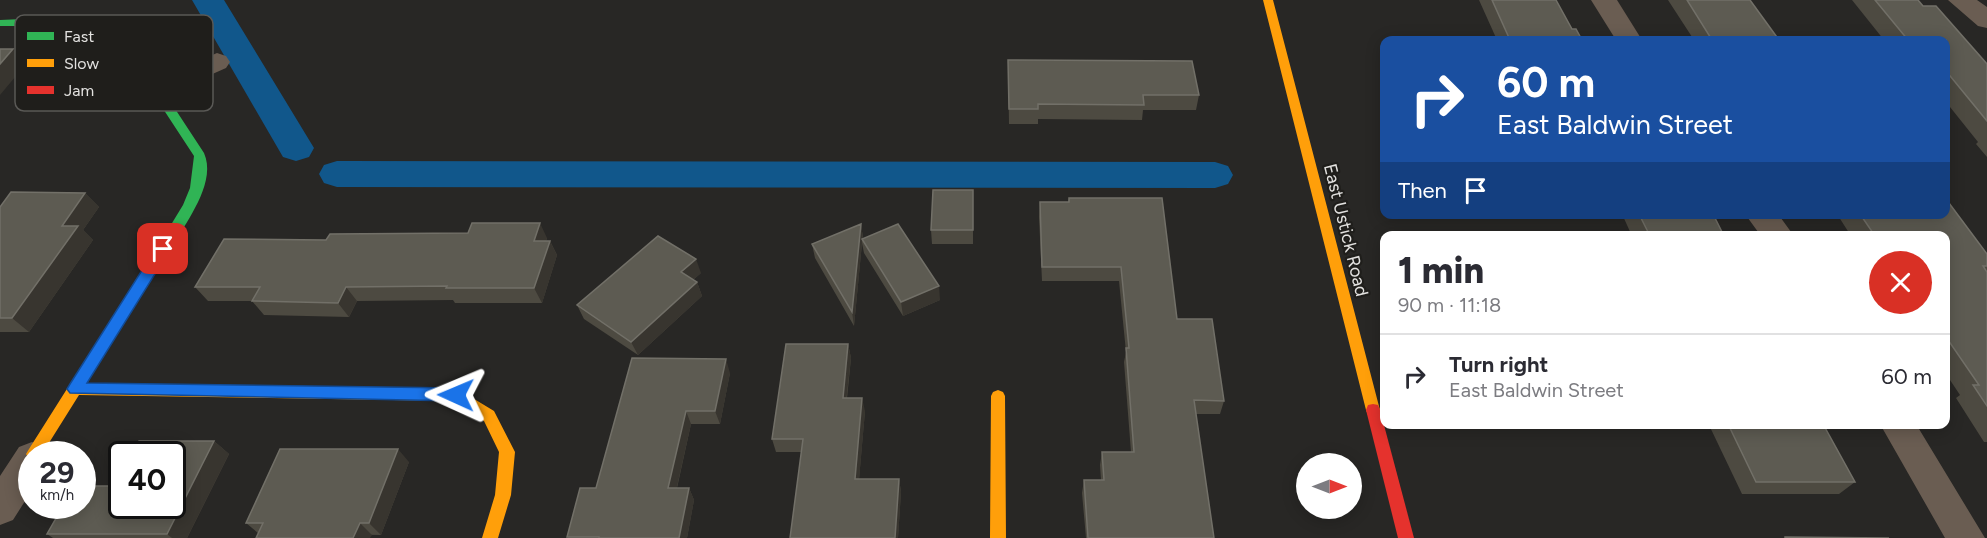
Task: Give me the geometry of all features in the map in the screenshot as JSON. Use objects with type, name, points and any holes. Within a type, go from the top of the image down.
[{"type":"street","name":"East Ustick Road","points":[[1268,0],[1406,538]]},
{"type":"street","points":[[1604,0],[1626,36]]},
{"type":"street","points":[[1961,0],[1987,20]]},
{"type":"street","points":[[0,23],[15,23]]},
{"type":"street","points":[[213,64],[217,62]]},
{"type":"street","points":[[42,441],[188,209],[201,177],[200,156],[170,111]]},
{"type":"street","points":[[1764,219],[1775,231]]},
{"type":"street","points":[[75,389],[456,395],[489,416],[507,452],[503,495],[490,538]]},
{"type":"street","points":[[998,396],[998,538]]},
{"type":"street","points":[[1900,429],[1966,538]]},
{"type":"street","points":[[0,508],[18,480]]},
{"type":"building","points":[[1492,0],[1556,0],[1572,29],[1576,29],[1580,36],[1508,36]]},
{"type":"building","points":[[1687,0],[1750,0],[1776,36],[1710,36]]},
{"type":"building","points":[[1875,0],[1918,0],[1923,6],[1936,6],[1987,64],[1987,121],[1950,76],[1950,36],[1905,36]]},
{"type":"building","points":[[0,49],[13,49],[0,64]]},
{"type":"building","points":[[1008,60],[1192,61],[1199,95],[1143,95],[1144,105],[1038,104],[1038,109],[1009,109]]},
{"type":"building","points":[[933,190],[973,190],[973,230],[931,230]]},
{"type":"building","points":[[11,192],[85,193],[62,226],[78,226],[12,318],[0,318],[0,207]]},
{"type":"building","points":[[1069,198],[1162,198],[1177,319],[1212,319],[1224,401],[1194,400],[1214,538],[1088,538],[1084,480],[1104,480],[1102,452],[1134,452],[1126,348],[1129,348],[1121,267],[1042,267],[1040,202],[1069,202]]},
{"type":"building","points":[[1950,204],[1987,254],[1987,266],[1983,266],[1987,272],[1987,406],[1973,385],[1979,385],[1950,343],[1950,231],[1872,231],[1863,219],[1950,219]]},
{"type":"building","points":[[1642,219],[1716,219],[1722,231],[1648,231]]},
{"type":"building","points":[[472,223],[540,223],[534,241],[550,241],[534,288],[346,287],[338,303],[252,301],[260,287],[195,287],[224,239],[326,240],[330,234],[468,233]]},
{"type":"building","points":[[861,224],[852,312],[812,244]]},
{"type":"building","points":[[898,224],[939,286],[901,302],[862,239]]},
{"type":"building","points":[[658,236],[696,259],[681,272],[697,282],[631,342],[577,305]]},
{"type":"building","points":[[786,344],[848,344],[843,398],[862,398],[855,479],[899,479],[895,538],[790,538],[803,439],[772,439]]},
{"type":"building","points":[[632,358],[726,359],[715,411],[686,411],[668,488],[689,488],[679,538],[567,537],[580,488],[596,488]]},
{"type":"building","points":[[1730,429],[1826,429],[1855,482],[1756,482]]},
{"type":"building","points":[[186,441],[214,441],[186,496]]},
{"type":"building","points":[[280,449],[398,449],[369,523],[360,523],[353,538],[256,538],[263,523],[246,523]]},
{"type":"building","points":[[96,486],[108,486],[108,519],[175,519],[167,534],[47,534],[56,519],[96,519]]},
{"type":"building","points":[[1785,537],[1889,538],[1785,538]]},
{"type":"waterway","points":[[208,0],[296,148]]},
{"type":"waterway","points":[[337,174],[1215,175]]},
{"type":"traffic: fast","points":[[0,23],[15,23]]},
{"type":"traffic: fast","points":[[170,111],[200,156],[199,178],[194,197],[173,233]]},
{"type":"traffic: slow","points":[[1268,0],[1373,410]]},
{"type":"traffic: slow","points":[[42,441],[173,233]]},
{"type":"traffic: slow","points":[[75,389],[456,395],[489,416],[507,452],[503,495],[490,538]]},
{"type":"traffic: slow","points":[[998,396],[998,538]]},
{"type":"traffic: jam","points":[[1373,410],[1406,538]]},
{"type":"route","points":[[163,249],[75,389],[456,395]]}]
